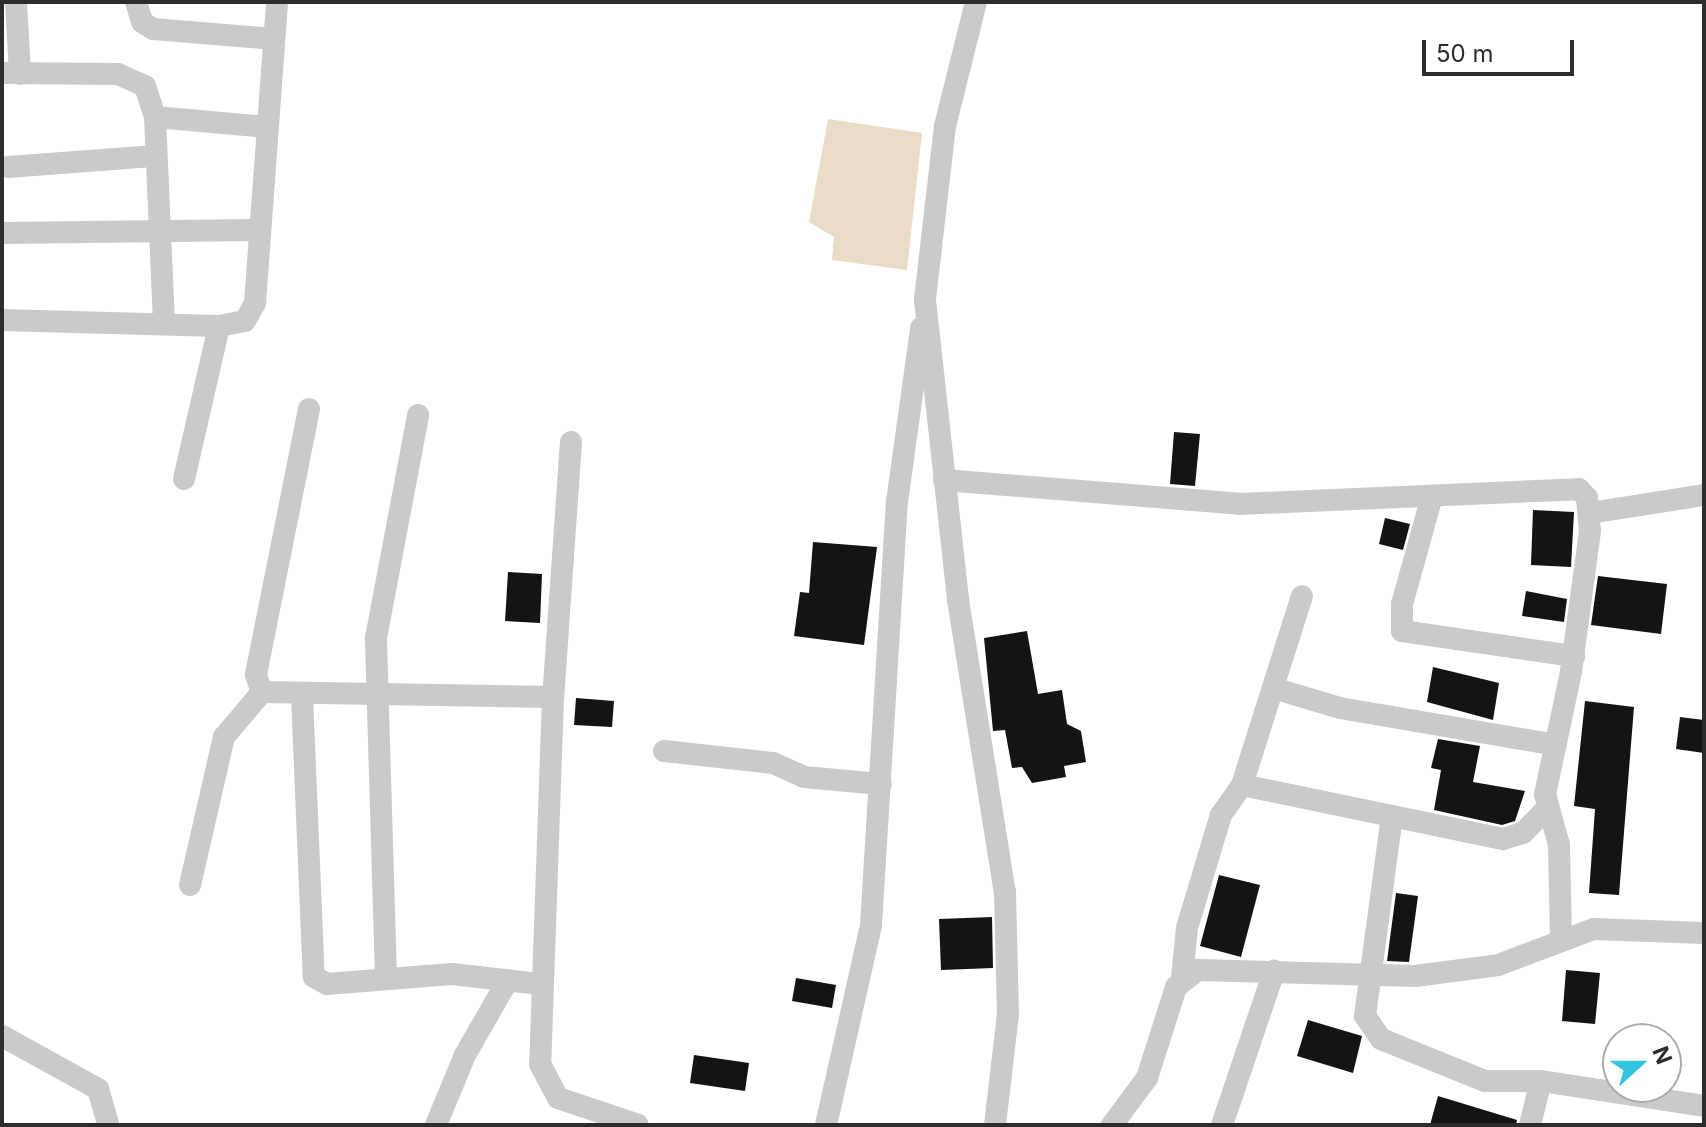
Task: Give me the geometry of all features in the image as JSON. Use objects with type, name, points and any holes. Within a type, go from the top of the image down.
[{"type":"street","points":[[16,2],[11,74],[136,77],[145,86],[155,117],[164,321]]},
{"type":"street","points":[[136,2],[142,22],[153,29],[274,39]]},
{"type":"street","points":[[2,320],[164,321],[219,326],[245,321],[252,312],[277,2]]},
{"type":"street","points":[[826,1125],[865,968],[881,784],[897,502],[945,126],[976,2]]},
{"type":"street","points":[[155,117],[268,127]]},
{"type":"street","points":[[8,167],[156,156]]},
{"type":"street","points":[[2,233],[260,230]]},
{"type":"street","points":[[925,300],[944,480],[1005,892],[1008,1014],[995,1125]]},
{"type":"street","points":[[184,479],[219,326]]},
{"type":"street","points":[[262,692],[256,675],[309,409]]},
{"type":"street","points":[[386,978],[377,696],[379,617],[418,415]]},
{"type":"street","points":[[571,442],[553,697],[540,984],[540,1064],[551,1091],[569,1104],[638,1125]]},
{"type":"street","points":[[944,480],[1240,504],[1432,496],[1567,486],[1579,489],[1590,513],[1574,656],[1547,808],[1559,845],[1561,940]]},
{"type":"street","points":[[1590,513],[1704,495]]},
{"type":"street","points":[[1432,496],[1402,604],[1402,631],[1574,656]]},
{"type":"street","points":[[1112,1125],[1147,1078],[1182,978],[1187,928],[1221,815],[1242,785],[1302,596]]},
{"type":"street","points":[[1273,688],[1340,708],[1556,745]]},
{"type":"street","points":[[262,692],[302,696],[553,697]]},
{"type":"street","points":[[190,885],[224,737],[262,692]]},
{"type":"street","points":[[302,696],[311,971],[327,984],[386,978],[508,980],[540,984]]},
{"type":"street","points":[[664,751],[773,763],[804,777],[881,784]]},
{"type":"street","points":[[1242,785],[1503,839],[1523,833],[1547,808]]},
{"type":"street","points":[[1392,816],[1368,975],[1365,1016],[1381,1039],[1463,1076],[1541,1081],[1704,1106]]},
{"type":"street","points":[[1182,978],[1208,968],[1368,975],[1469,972],[1594,929],[1704,933]]},
{"type":"street","points":[[1222,1125],[1274,971]]},
{"type":"street","points":[[436,1125],[465,1055],[508,980]]},
{"type":"street","points":[[2,1036],[98,1089],[108,1125]]},
{"type":"street","points":[[1530,1125],[1541,1081]]},
{"type":"shaded area","points":[[828,119],[922,133],[907,270],[832,260],[834,237],[809,222]]},
{"type":"building","points":[[1174,432],[1200,434],[1195,486],[1170,484]]},
{"type":"building","points":[[1533,510],[1574,512],[1571,567],[1531,565]]},
{"type":"building","points":[[1385,518],[1410,524],[1403,550],[1379,544]]},
{"type":"building","points":[[813,542],[877,547],[864,645],[794,636],[800,592],[809,593]]},
{"type":"building","points":[[508,572],[542,574],[540,623],[505,621]]},
{"type":"building","points":[[1598,576],[1667,584],[1661,634],[1591,625]]},
{"type":"building","points":[[1526,591],[1567,599],[1564,622],[1522,616]]},
{"type":"building","points":[[1027,631],[1038,694],[1062,690],[1067,724],[1081,731],[1086,762],[1064,766],[1066,777],[1032,783],[1022,767],[1012,768],[1005,730],[993,731],[984,638]]},
{"type":"building","points":[[1433,667],[1499,683],[1493,720],[1427,702]]},
{"type":"building","points":[[576,698],[614,701],[612,727],[574,725]]},
{"type":"building","points":[[1585,701],[1634,707],[1619,895],[1589,893],[1595,809],[1574,806]]},
{"type":"building","points":[[1680,717],[1704,720],[1704,753],[1676,749]]},
{"type":"building","points":[[1438,739],[1480,746],[1473,782],[1525,791],[1515,821],[1502,825],[1434,810],[1441,770],[1431,768]]},
{"type":"building","points":[[1219,875],[1260,885],[1241,957],[1200,946]]},
{"type":"building","points":[[1396,893],[1418,896],[1409,962],[1387,961]]},
{"type":"building","points":[[992,917],[993,968],[941,970],[939,919]]},
{"type":"building","points":[[1566,970],[1600,973],[1595,1024],[1562,1021]]},
{"type":"building","points":[[796,978],[836,985],[832,1008],[792,1001]]},
{"type":"building","points":[[1308,1020],[1362,1036],[1353,1073],[1297,1056]]},
{"type":"building","points":[[694,1055],[749,1063],[745,1091],[690,1083]]},
{"type":"building","points":[[1438,1096],[1517,1120],[1516,1125],[1430,1125]]}]
